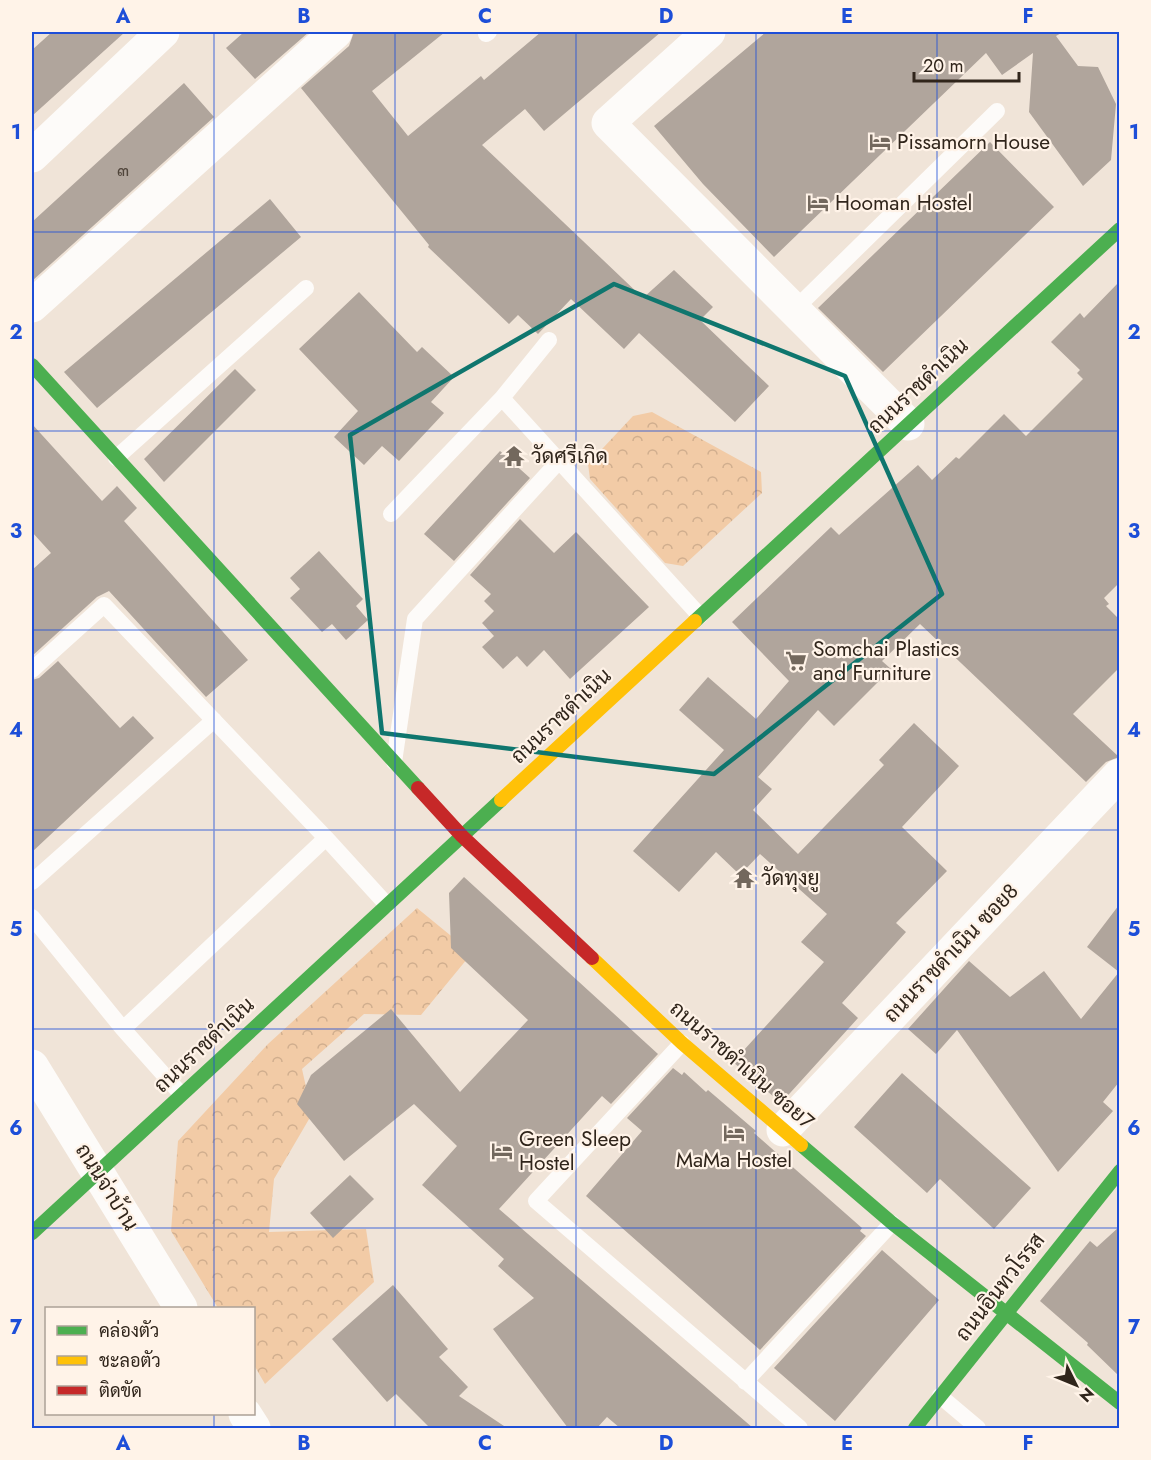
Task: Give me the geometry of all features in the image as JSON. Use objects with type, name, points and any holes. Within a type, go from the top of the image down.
[{"type":"street","points":[[32,156],[163,32]]},
{"type":"street","points":[[32,306],[336,32]]},
{"type":"street","points":[[709,32],[608,123],[908,424]]},
{"type":"street","name":"ถนนราชดำเนิน","points":[[32,1233],[1119,229]]},
{"type":"street","name":"ถนนราชดำเนิน ซอย7","points":[[32,365],[462,836],[682,1043],[892,1223],[1119,1403]]},
{"type":"street","name":"ถนนราชดำเนิน ซอย8","points":[[783,1130],[1119,775]]},
{"type":"street","name":"ถนนจ่าบ้าน","points":[[32,1066],[180,1307]]},
{"type":"street","name":"ถนนอินทวโรรส","points":[[915,1428],[1119,1171]]},
{"type":"street","points":[[246,1415],[254,1428]]},
{"type":"lane","points":[[794,310],[997,111]]},
{"type":"lane","points":[[116,458],[306,288]]},
{"type":"lane","points":[[391,514],[502,398],[549,340]]},
{"type":"lane","points":[[502,398],[700,616]]},
{"type":"lane","points":[[394,762],[415,619],[559,461]]},
{"type":"lane","points":[[32,670],[104,605],[387,905]]},
{"type":"lane","points":[[32,882],[214,720]]},
{"type":"lane","points":[[123,1029],[326,838]]},
{"type":"lane","points":[[32,917],[123,1029],[181,1094]]},
{"type":"lane","points":[[682,1043],[536,1202],[800,1428]]},
{"type":"lane","points":[[745,1382],[892,1223]]},
{"type":"lane","points":[[940,1396],[978,1428]]},
{"type":"highlighted area","points":[[614,284],[845,376],[942,594],[714,774],[382,733],[350,435]]},
{"type":"green space","points":[[652,412],[761,472],[762,493],[683,566],[665,563],[590,479],[588,464],[633,416]]},
{"type":"green space","points":[[417,908],[472,953],[421,1015],[364,1014],[302,1069],[312,1114],[274,1179],[269,1232],[366,1229],[374,1282],[265,1384],[255,1367],[255,1307],[217,1307],[171,1231],[178,1141],[268,1044]]},
{"type":"building","points":[[52,32],[125,32],[32,116],[32,50]]},
{"type":"building","points":[[244,32],[309,32],[255,79],[226,48]]},
{"type":"building","points":[[354,32],[445,32],[372,91],[408,136],[481,76],[484,80],[541,32],[661,32],[544,131],[525,109],[482,145],[643,298],[674,270],[713,307],[700,320],[769,386],[735,422],[639,333],[624,349],[571,299],[538,334],[518,315],[509,324],[428,247],[429,245],[301,88],[349,46]]},
{"type":"building","points":[[766,32],[1063,32],[1056,36],[1078,66],[1098,67],[1116,104],[1111,160],[1083,186],[1029,112],[1033,53],[1002,75],[986,53],[774,257],[703,184],[654,126]]},
{"type":"building","points":[[184,83],[214,117],[32,281],[32,222]]},
{"type":"building","points":[[990,142],[1054,207],[883,372],[818,308]]},
{"type":"building","points":[[270,199],[301,237],[97,408],[64,372]]},
{"type":"building","points":[[1119,282],[1119,583],[1104,598],[1109,604],[1106,606],[1119,619],[1119,668],[1073,714],[1119,757],[1106,762],[1086,782],[920,624],[882,661],[891,669],[834,726],[818,710],[758,777],[772,789],[753,810],[798,854],[884,765],[879,760],[914,723],[959,766],[902,827],[947,871],[896,923],[906,932],[842,1003],[858,1018],[781,1103],[733,1062],[824,962],[801,942],[827,914],[760,854],[740,875],[716,852],[679,892],[633,851],[724,750],[679,710],[708,677],[756,719],[789,681],[732,622],[831,527],[839,535],[918,465],[932,480],[956,457],[959,459],[1004,414],[1026,436],[1083,379],[1077,373],[1080,370],[1051,342],[1080,313],[1084,318]]},
{"type":"building","points":[[359,292],[417,352],[422,347],[454,377],[431,402],[444,413],[399,461],[382,446],[364,465],[334,437],[358,411],[299,349]]},
{"type":"building","points":[[235,369],[256,390],[164,482],[144,459]]},
{"type":"building","points":[[32,424],[102,501],[117,486],[137,508],[124,521],[248,660],[206,697],[109,591],[97,597],[32,656],[32,570],[51,553],[32,532]]},
{"type":"building","points":[[500,451],[530,478],[454,561],[424,534]]},
{"type":"building","points":[[520,519],[554,553],[576,532],[649,607],[570,679],[544,650],[527,667],[517,656],[503,669],[482,647],[494,636],[482,623],[494,611],[484,601],[491,594],[470,575]]},
{"type":"building","points":[[319,551],[363,599],[356,606],[368,620],[346,640],[332,624],[322,632],[290,598],[300,589],[290,578]]},
{"type":"building","points":[[58,661],[120,728],[133,716],[154,738],[32,852],[32,680],[39,678]]},
{"type":"building","points":[[464,877],[658,1054],[611,1104],[602,1096],[499,1209],[753,1428],[620,1428],[607,1417],[597,1428],[568,1428],[493,1329],[534,1298],[498,1266],[504,1259],[422,1185],[457,1146],[414,1104],[344,1161],[297,1104],[311,1075],[391,1009],[460,1092],[528,1020],[451,948],[449,893]]},
{"type":"building","points":[[1119,905],[1119,972],[1087,947]]},
{"type":"building","points":[[969,961],[1010,997],[1044,971],[1081,1019],[1119,972],[1119,1082],[1103,1102],[1113,1111],[1058,1172],[957,1030],[936,1054],[908,1029]]},
{"type":"building","points":[[673,1068],[682,1075],[684,1072],[706,1092],[708,1090],[756,1131],[754,1133],[862,1228],[860,1231],[866,1236],[760,1350],[586,1196],[642,1131],[627,1118]]},
{"type":"building","points":[[902,1073],[1031,1188],[994,1229],[940,1179],[927,1193],[854,1127]]},
{"type":"building","points":[[350,1175],[374,1199],[333,1238],[310,1213]]},
{"type":"building","points":[[1119,1227],[1119,1376],[1087,1345],[1088,1343],[1040,1301],[1090,1241],[1097,1247]]},
{"type":"building","points":[[882,1250],[939,1300],[835,1421],[774,1368]]},
{"type":"building","points":[[393,1285],[448,1349],[439,1357],[468,1387],[459,1396],[507,1428],[430,1428],[396,1394],[387,1402],[332,1339]]},
{"type":"traffic: fast","points":[[695,621],[1120,229]]},
{"type":"traffic: fast","points":[[32,365],[418,788]]},
{"type":"traffic: fast","points":[[32,1233],[501,800]]},
{"type":"traffic: fast","points":[[801,1145],[892,1223],[1120,1403]]},
{"type":"traffic: fast","points":[[915,1428],[1120,1171]]},
{"type":"traffic: slow","points":[[501,800],[695,621]]},
{"type":"traffic: slow","points":[[592,958],[682,1043],[801,1145]]},
{"type":"traffic: jam","points":[[418,788],[462,836],[592,958]]},
{"type":"place","name":"Pissamorn House","points":[[880,142]]},
{"type":"place","name":"Hooman Hostel","points":[[818,203]]},
{"type":"place","name":"วัดศรีเกิด","points":[[514,456]]},
{"type":"place","name":"Somchai Plastics and Furniture","points":[[796,661]]},
{"type":"place","name":"วัดทุงยู","points":[[744,878]]},
{"type":"place","name":"MaMa Hostel","points":[[734,1133]]},
{"type":"place","name":"Green Sleep Hostel","points":[[502,1151]]}]
